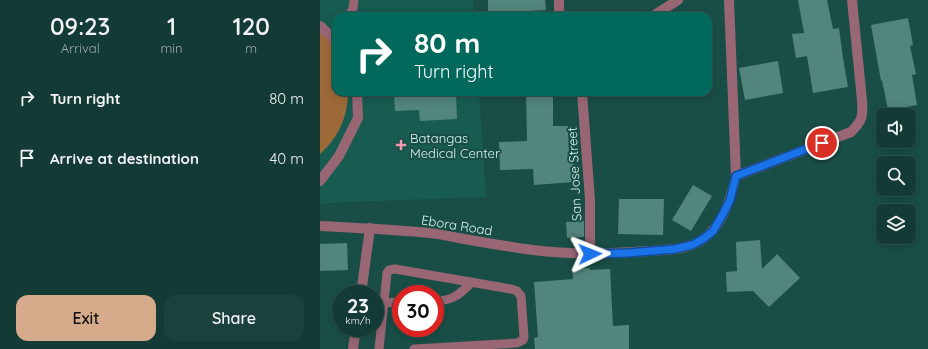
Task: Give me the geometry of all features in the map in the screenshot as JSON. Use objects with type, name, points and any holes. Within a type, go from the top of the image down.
[{"type":"street","points":[[559,0],[559,12]]},
{"type":"street","points":[[660,12],[678,0]]},
{"type":"street","name":"Ebora Road","points":[[320,226],[430,233],[535,250],[590,254],[675,249],[692,245],[703,239],[713,231],[723,214],[730,200],[736,176],[729,0]]},
{"type":"street","points":[[736,176],[851,132],[859,124],[863,115],[852,0]]},
{"type":"street","points":[[320,26],[332,36]]},
{"type":"street","points":[[320,181],[339,156],[358,118],[357,96]]},
{"type":"street","name":"San Jose Street","points":[[582,96],[590,200],[590,254]]},
{"type":"street","points":[[362,285],[370,228]]},
{"type":"street","points":[[353,349],[355,337]]},
{"type":"lane","points":[[351,12],[354,0]]},
{"type":"lane","points":[[392,302],[384,302],[387,273],[390,270],[395,269],[511,289],[517,291],[521,296],[524,337],[523,340],[517,344],[414,349]]},
{"type":"lane","points":[[444,300],[452,299],[472,282]]},
{"type":"lane","points":[[379,349],[380,337]]},
{"type":"shaded area","name":"Batangas Medical Center","points":[[320,0],[473,0],[474,12],[332,12],[332,96],[479,96],[486,197],[320,204]]},
{"type":"shaded area","points":[[320,29],[332,43],[332,96],[348,96],[348,101],[344,118],[337,134],[320,154]]},
{"type":"building","points":[[488,0],[545,0],[546,10],[488,12]]},
{"type":"building","points":[[798,0],[827,0],[833,29],[839,28],[848,87],[813,93],[807,56],[796,58],[792,34],[804,33]]},
{"type":"building","points":[[908,18],[913,45],[910,46],[916,74],[912,75],[917,105],[900,108],[888,108],[871,25]]},
{"type":"building","points":[[778,61],[783,93],[745,100],[739,68]]},
{"type":"building","points":[[394,96],[456,96],[457,119],[420,121],[419,110],[395,111]]},
{"type":"building","points":[[526,96],[553,96],[553,126],[568,126],[569,156],[573,155],[575,182],[534,185],[533,169],[500,170],[499,142],[527,141]]},
{"type":"building","points":[[693,185],[712,196],[691,231],[672,220]]},
{"type":"building","points":[[619,199],[664,199],[663,235],[618,234]]},
{"type":"building","points":[[584,221],[584,237],[567,238],[566,222]]},
{"type":"building","points":[[760,240],[762,269],[777,254],[800,278],[769,307],[753,291],[727,292],[726,272],[737,271],[736,242]]},
{"type":"building","points":[[347,243],[348,270],[320,271],[320,244]]},
{"type":"building","points":[[590,268],[590,270],[610,269],[613,326],[629,325],[629,349],[535,349],[534,338],[538,337],[534,282],[573,279],[572,269]]},
{"type":"place","name":"Batangas Medical Center","points":[[401,145]]},
{"type":"route","points":[[590,254],[675,249],[692,245],[713,231],[730,200],[736,176],[822,143]]}]
